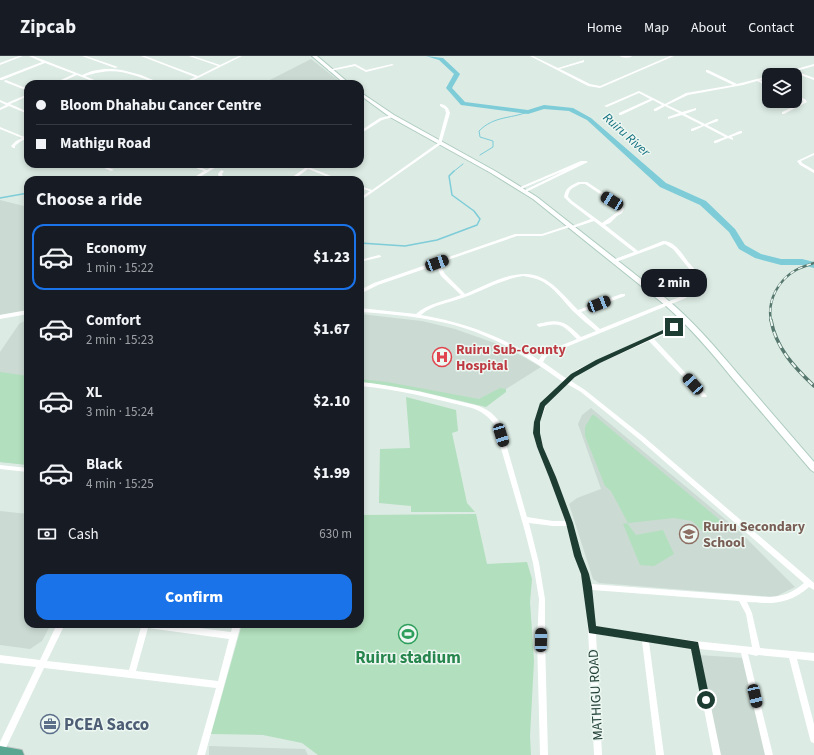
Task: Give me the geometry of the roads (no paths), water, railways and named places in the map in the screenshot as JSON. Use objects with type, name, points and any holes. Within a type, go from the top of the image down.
[{"type":"main road","points":[[314,56],[343,80]]},
{"type":"main road","points":[[364,96],[392,116],[522,190],[571,226],[667,303],[681,315],[708,344],[814,468]]},
{"type":"main road","points":[[0,752],[17,755]]},
{"type":"street","points":[[0,64],[22,56]]},
{"type":"street","points":[[30,56],[92,80]]},
{"type":"street","points":[[83,56],[149,80]]},
{"type":"street","points":[[142,56],[198,77]]},
{"type":"street","points":[[190,56],[220,66]]},
{"type":"street","points":[[192,80],[241,56]]},
{"type":"street","points":[[531,56],[586,84],[600,87],[673,56]]},
{"type":"street","points":[[621,56],[631,56]]},
{"type":"street","points":[[39,59],[44,58]]},
{"type":"street","points":[[558,69],[583,61]]},
{"type":"street","points":[[1,79],[45,62]]},
{"type":"street","points":[[330,70],[355,65],[366,72],[392,64]]},
{"type":"street","points":[[802,68],[814,65]]},
{"type":"street","points":[[82,76],[103,69],[125,71]]},
{"type":"street","points":[[707,71],[736,85]]},
{"type":"street","points":[[63,80],[77,74]]},
{"type":"street","points":[[802,74],[814,79]]},
{"type":"street","points":[[655,110],[687,94],[762,79]]},
{"type":"street","points":[[756,80],[762,83]]},
{"type":"street","points":[[6,81],[24,88]]},
{"type":"street","points":[[606,106],[637,92],[730,138]]},
{"type":"street","points":[[0,109],[24,97]]},
{"type":"street","points":[[620,114],[653,99]]},
{"type":"street","points":[[0,101],[24,111]]},
{"type":"street","points":[[364,197],[440,142],[448,113],[447,109],[441,105]]},
{"type":"street","points":[[783,113],[793,108]]},
{"type":"street","points":[[669,118],[695,109]]},
{"type":"street","points":[[364,130],[381,119],[392,116]]},
{"type":"street","points":[[692,130],[717,120]]},
{"type":"street","points":[[0,128],[24,137]]},
{"type":"street","points":[[715,142],[730,138],[741,132]]},
{"type":"street","points":[[14,147],[13,146],[17,142],[24,139]]},
{"type":"street","points":[[814,154],[799,161],[801,164],[814,172]]},
{"type":"street","points":[[582,162],[586,162],[541,184],[522,190],[537,181],[582,162]]},
{"type":"street","points":[[107,168],[112,170]]},
{"type":"street","points":[[198,168],[207,171]]},
{"type":"street","points":[[199,176],[212,168]]},
{"type":"street","points":[[296,176],[308,168],[329,176]]},
{"type":"street","points":[[221,176],[222,171]]},
{"type":"street","points":[[537,181],[541,184]]},
{"type":"street","points":[[602,225],[610,222],[614,215],[621,212],[622,208],[588,184],[579,183],[570,188],[567,191],[566,197],[568,199],[637,252]]},
{"type":"street","points":[[364,188],[373,190]]},
{"type":"street","points":[[364,288],[517,236],[542,235],[594,220]]},
{"type":"street","points":[[541,362],[547,353],[684,297],[687,294],[693,271],[675,248],[669,243],[662,243],[614,261]]},
{"type":"street","points":[[364,260],[379,256]]},
{"type":"street","points":[[437,263],[443,275],[464,296]]},
{"type":"street","points":[[417,316],[422,311],[514,276],[529,276],[544,281],[600,331]]},
{"type":"street","points":[[577,312],[623,294]]},
{"type":"street","points":[[364,310],[417,316],[450,322],[470,328],[512,346],[541,362],[566,381],[582,390],[679,469],[812,585],[785,598],[767,600],[588,587]]},
{"type":"street","points":[[0,317],[24,313]]},
{"type":"street","points":[[539,326],[555,322],[565,324],[580,339]]},
{"type":"street","name":"MATHIGU ROAD","points":[[598,755],[592,630],[588,587],[569,523],[553,477],[540,447],[537,433],[537,422],[542,405],[566,381],[580,370],[686,322]]},
{"type":"street","points":[[650,338],[704,396]]},
{"type":"street","points":[[364,384],[381,386],[432,396],[484,410],[492,417],[499,429],[536,563],[542,599],[544,755]]},
{"type":"street","points":[[0,467],[24,470]]},
{"type":"street","points":[[525,520],[539,520],[558,524],[569,523]]},
{"type":"street","points":[[741,598],[749,613],[757,652]]},
{"type":"street","points":[[0,752],[59,628]]},
{"type":"street","points":[[131,675],[143,628]]},
{"type":"street","points":[[174,628],[234,636]]},
{"type":"street","points":[[201,755],[236,628]]},
{"type":"street","points":[[592,630],[695,645],[814,657]]},
{"type":"street","points":[[645,638],[660,755]]},
{"type":"street","points":[[695,645],[717,755]]},
{"type":"street","points":[[744,650],[769,755]]},
{"type":"street","points":[[792,655],[814,739]]},
{"type":"street","points":[[0,659],[220,686]]},
{"type":"waterway","name":"Ruiru River","points":[[429,56],[441,59],[457,74],[449,88],[463,104],[528,112],[544,107],[571,109],[589,119],[663,185],[703,203],[732,231],[742,247],[758,256],[781,262],[802,262],[814,265]]},
{"type":"waterway","points":[[480,155],[493,147],[493,141],[480,137],[479,131],[496,120],[528,112]]},
{"type":"waterway","points":[[453,172],[463,164]]},
{"type":"waterway","points":[[364,243],[405,246],[437,240],[477,225],[480,219],[474,211],[452,195],[449,176],[453,172]]},
{"type":"waterway","points":[[0,198],[24,194]]},
{"type":"railway","points":[[771,321],[770,313],[772,299],[779,285],[796,270],[814,263]]},
{"type":"railway","points":[[771,320],[773,330],[787,356],[814,386]]},
{"type":"place","name":"Ruiru Sub-County Hospital","points":[[442,357]]},
{"type":"place","name":"Ruiru Secondary School","points":[[689,534]]},
{"type":"place","name":"Ruiru stadium","points":[[408,634]]},
{"type":"place","name":"PCEA Sacco","points":[[50,724]]}]
